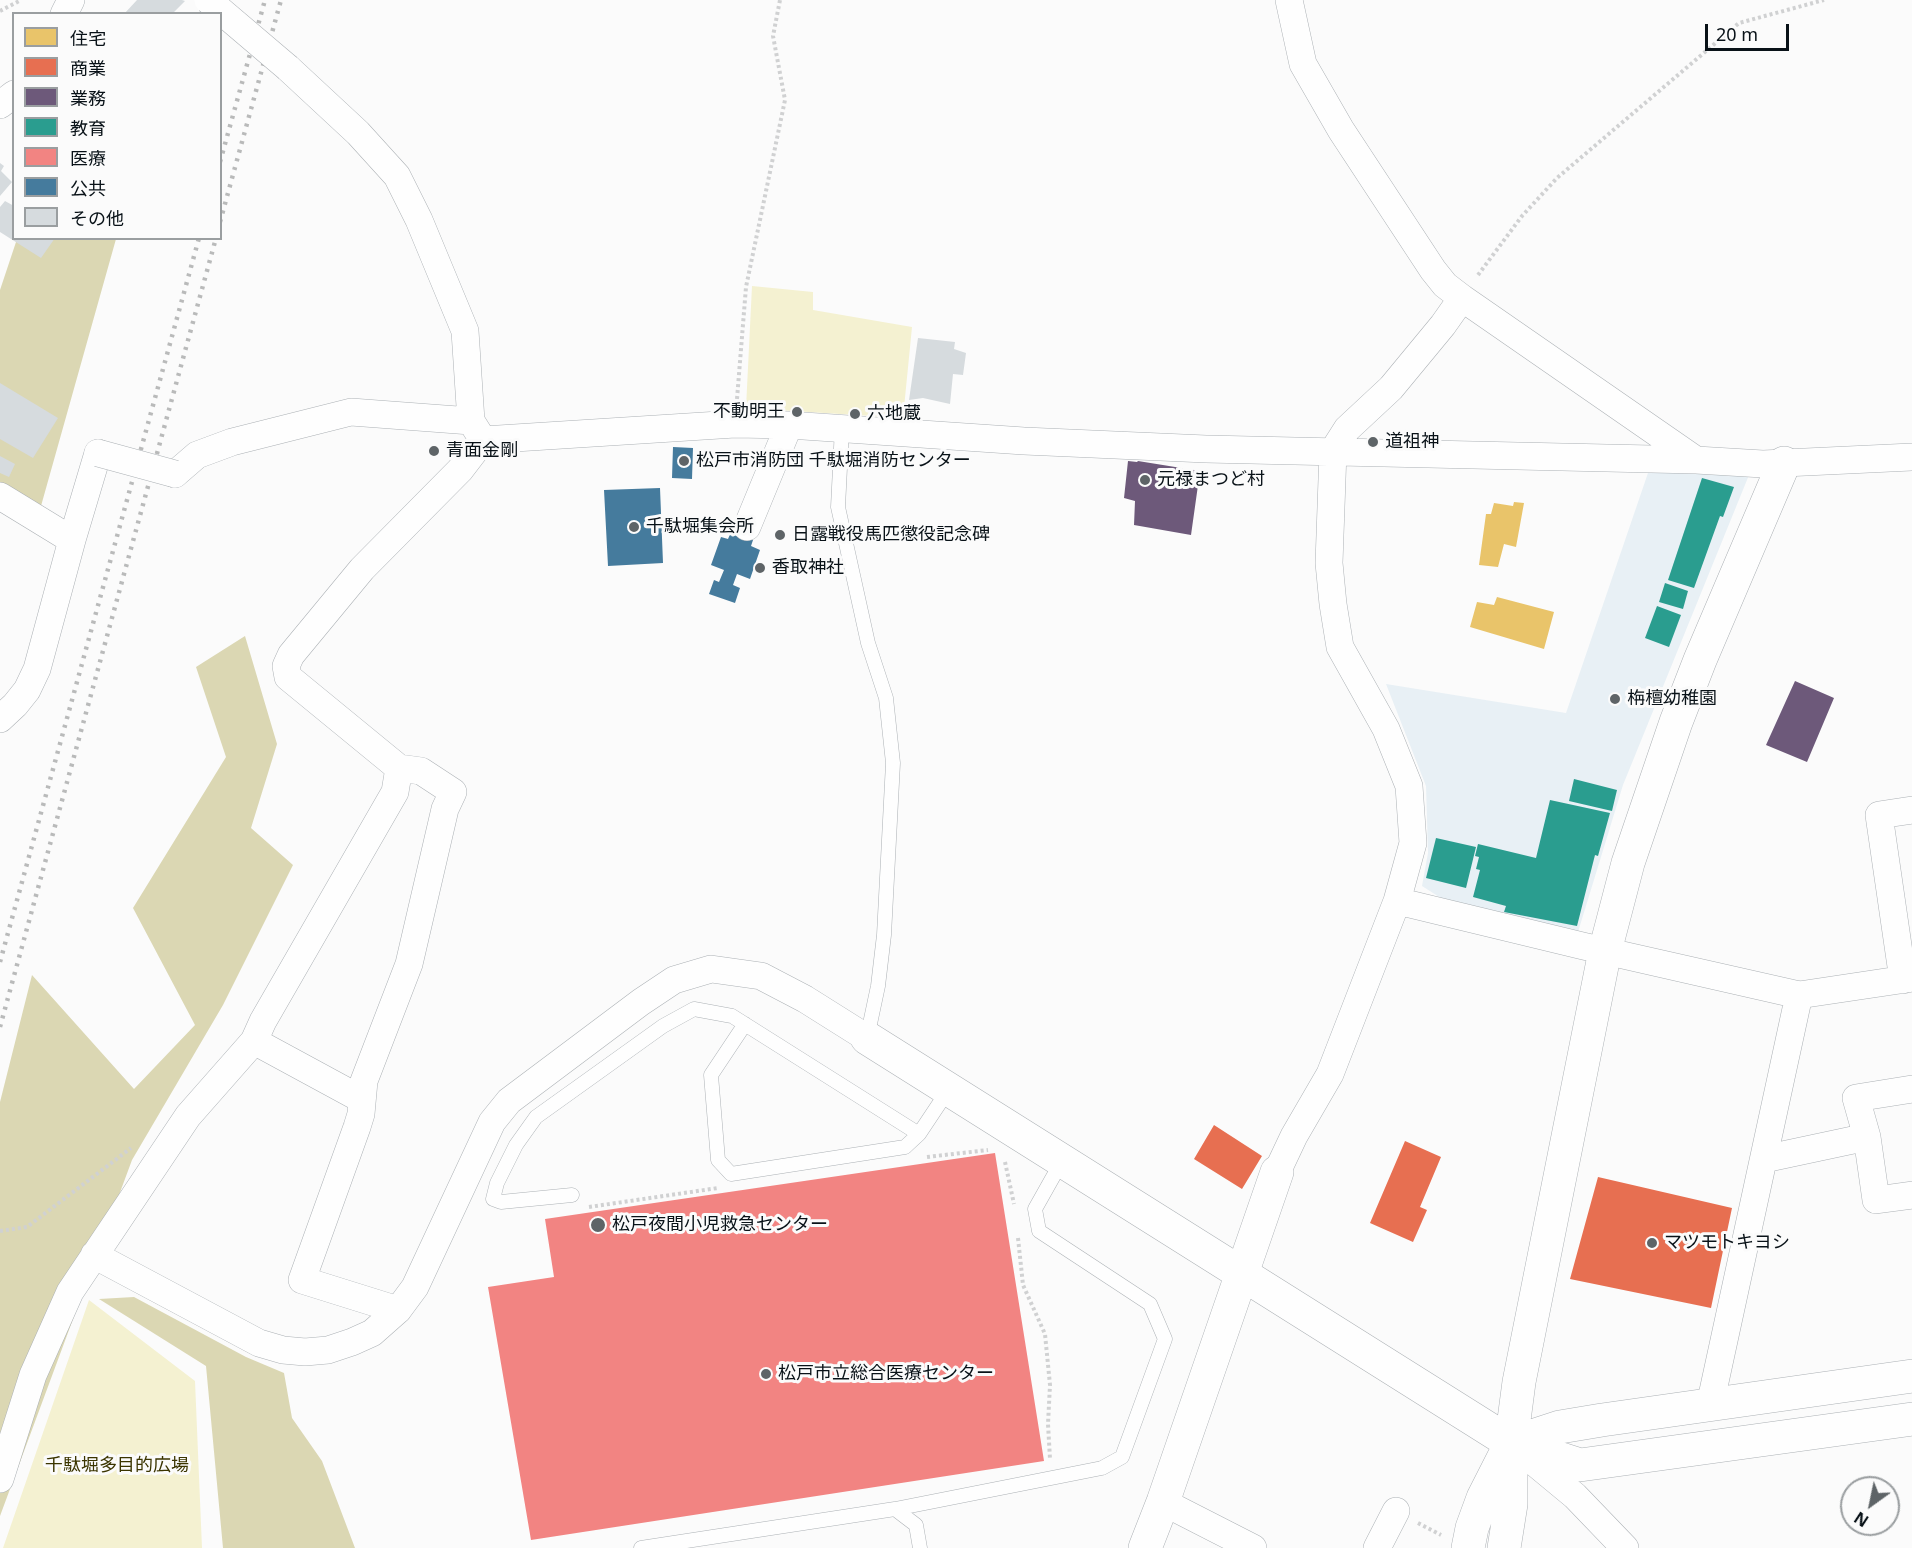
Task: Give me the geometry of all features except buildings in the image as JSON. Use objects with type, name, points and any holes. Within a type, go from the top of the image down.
[{"type":"street","points":[[208,0],[288,68],[358,133],[397,176],[419,220],[465,331],[477,430],[460,470],[362,569],[291,655],[286,666],[288,677],[399,768],[421,771],[453,792],[445,809],[409,964],[364,1081],[361,1114],[357,1127],[302,1280],[398,1310]]},
{"type":"street","points":[[1289,0],[1303,64],[1308,74],[1341,130],[1445,285],[1696,460]]},
{"type":"street","points":[[0,105],[12,96]]},
{"type":"street","points":[[1145,1548],[1277,1172],[1294,1136],[1330,1074],[1397,901],[1413,843],[1409,786],[1386,729],[1340,647],[1329,563],[1333,451],[1347,429],[1390,388],[1443,325],[1462,298]]},
{"type":"street","points":[[0,718],[27,690],[37,669],[98,453],[175,474],[197,455],[232,442],[351,412],[477,430],[735,424],[789,425],[1024,441],[1206,449],[1696,460],[1763,464],[1912,457]]},
{"type":"street","points":[[747,527],[789,425]]},
{"type":"street","points":[[1504,1548],[1511,1504],[1511,1443],[1519,1382],[1605,951],[1628,863],[1676,722],[1784,463]]},
{"type":"street","points":[[0,496],[72,540]]},
{"type":"street","points":[[0,1479],[33,1375],[70,1292],[188,1116],[254,1041],[395,792],[399,768]]},
{"type":"street","points":[[1397,901],[1799,995],[1908,979],[1879,815],[1912,810]]},
{"type":"street","points":[[94,1255],[259,1343],[283,1350],[305,1352],[328,1350],[352,1342],[372,1333],[398,1310],[415,1287],[492,1122],[509,1101],[674,980],[711,969],[761,976],[805,999],[1511,1443],[1575,1496],[1625,1548]]},
{"type":"street","points":[[1710,1405],[1799,995]]},
{"type":"street","points":[[254,1041],[361,1099]]},
{"type":"street","points":[[1912,1089],[1856,1098],[1867,1137],[1876,1200],[1912,1195]]},
{"type":"street","points":[[1764,1159],[1867,1137]]},
{"type":"street","points":[[1468,1548],[1472,1528],[1483,1498],[1511,1443],[1560,1427],[1912,1376]]},
{"type":"street","points":[[1511,1443],[1580,1465],[1912,1419]]},
{"type":"street","points":[[1163,1502],[1253,1548]]},
{"type":"street","points":[[1377,1548],[1396,1511]]},
{"type":"lane","points":[[842,428],[838,507],[868,643],[886,698],[893,763],[884,935],[878,986],[867,1038]]},
{"type":"lane","points":[[572,1195],[501,1202],[493,1199],[497,1183],[516,1145],[536,1118],[663,1026],[694,1009],[732,1016],[919,1134]]},
{"type":"lane","points":[[744,1024],[711,1076],[718,1160],[731,1174],[905,1147],[919,1134],[948,1089]]},
{"type":"lane","points":[[641,1548],[895,1509],[1102,1468],[1122,1457],[1165,1339],[1150,1304],[1039,1231],[1035,1209],[1062,1161]]},
{"type":"lane","points":[[895,1509],[916,1525],[920,1548]]},
{"type":"path","points":[[0,11],[21,0]]},
{"type":"path","points":[[735,424],[746,287],[785,100],[773,36],[780,0]]},
{"type":"path","points":[[1462,298],[1522,216],[1557,178],[1739,23],[1824,0]]},
{"type":"path","points":[[0,1231],[27,1227],[136,1144]]},
{"type":"path","points":[[957,1152],[989,1150]]},
{"type":"path","points":[[1003,1156],[1015,1210]]},
{"type":"path","points":[[1017,1230],[1023,1286],[1046,1334],[1050,1385],[1048,1424],[1052,1478]]},
{"type":"shaded area","points":[[17,240],[116,240],[41,506],[0,483],[0,290]]},
{"type":"shaded area","name":"栴檀幼稚園","points":[[1649,470],[1749,475],[1623,785],[1578,932],[1444,900],[1422,886],[1428,853],[1426,786],[1386,684],[1566,713]]},
{"type":"shaded area","points":[[245,636],[277,744],[251,828],[293,865],[223,1005],[132,1160],[0,1516],[0,1102],[32,975],[134,1089],[195,1025],[133,908],[226,757],[196,667]]},
{"type":"shaded area","points":[[134,1297],[246,1357],[284,1373],[292,1418],[322,1461],[355,1548],[223,1548],[206,1366],[99,1299]]},
{"type":"green space","points":[[752,286],[813,292],[813,310],[912,327],[903,418],[746,408]]},
{"type":"green space","name":"千駄堀多目的広場","points":[[89,1300],[195,1381],[202,1548],[3,1548]]},
{"type":"railway","points":[[222,155],[265,0]]},
{"type":"railway","points":[[222,215],[281,0]]},
{"type":"railway","points":[[0,962],[198,240]]},
{"type":"railway","points":[[0,1027],[215,240]]},
{"type":"place","name":"不動明王","points":[[797,412]]},
{"type":"place","name":"六地蔵","points":[[855,414]]},
{"type":"place","name":"道祖神","points":[[1373,442]]},
{"type":"place","name":"青面金剛","points":[[434,451]]},
{"type":"place","name":"松戸市消防団 千駄堀消防センター","points":[[684,461]]},
{"type":"place","name":"元禄まつど村","points":[[1145,480]]},
{"type":"place","name":"千駄堀集会所","points":[[634,527]]},
{"type":"place","name":"日露戦役馬匹懲役記念碑","points":[[780,535]]},
{"type":"place","name":"香取神社","points":[[760,568]]},
{"type":"place","name":"栴檀幼稚園","points":[[1615,699]]},
{"type":"place","name":"松戸夜間小児救急センター","points":[[598,1225]]},
{"type":"place","name":"マツモトキヨシ","points":[[1652,1243]]},
{"type":"place","name":"松戸市立総合医療センター","points":[[766,1374]]}]
